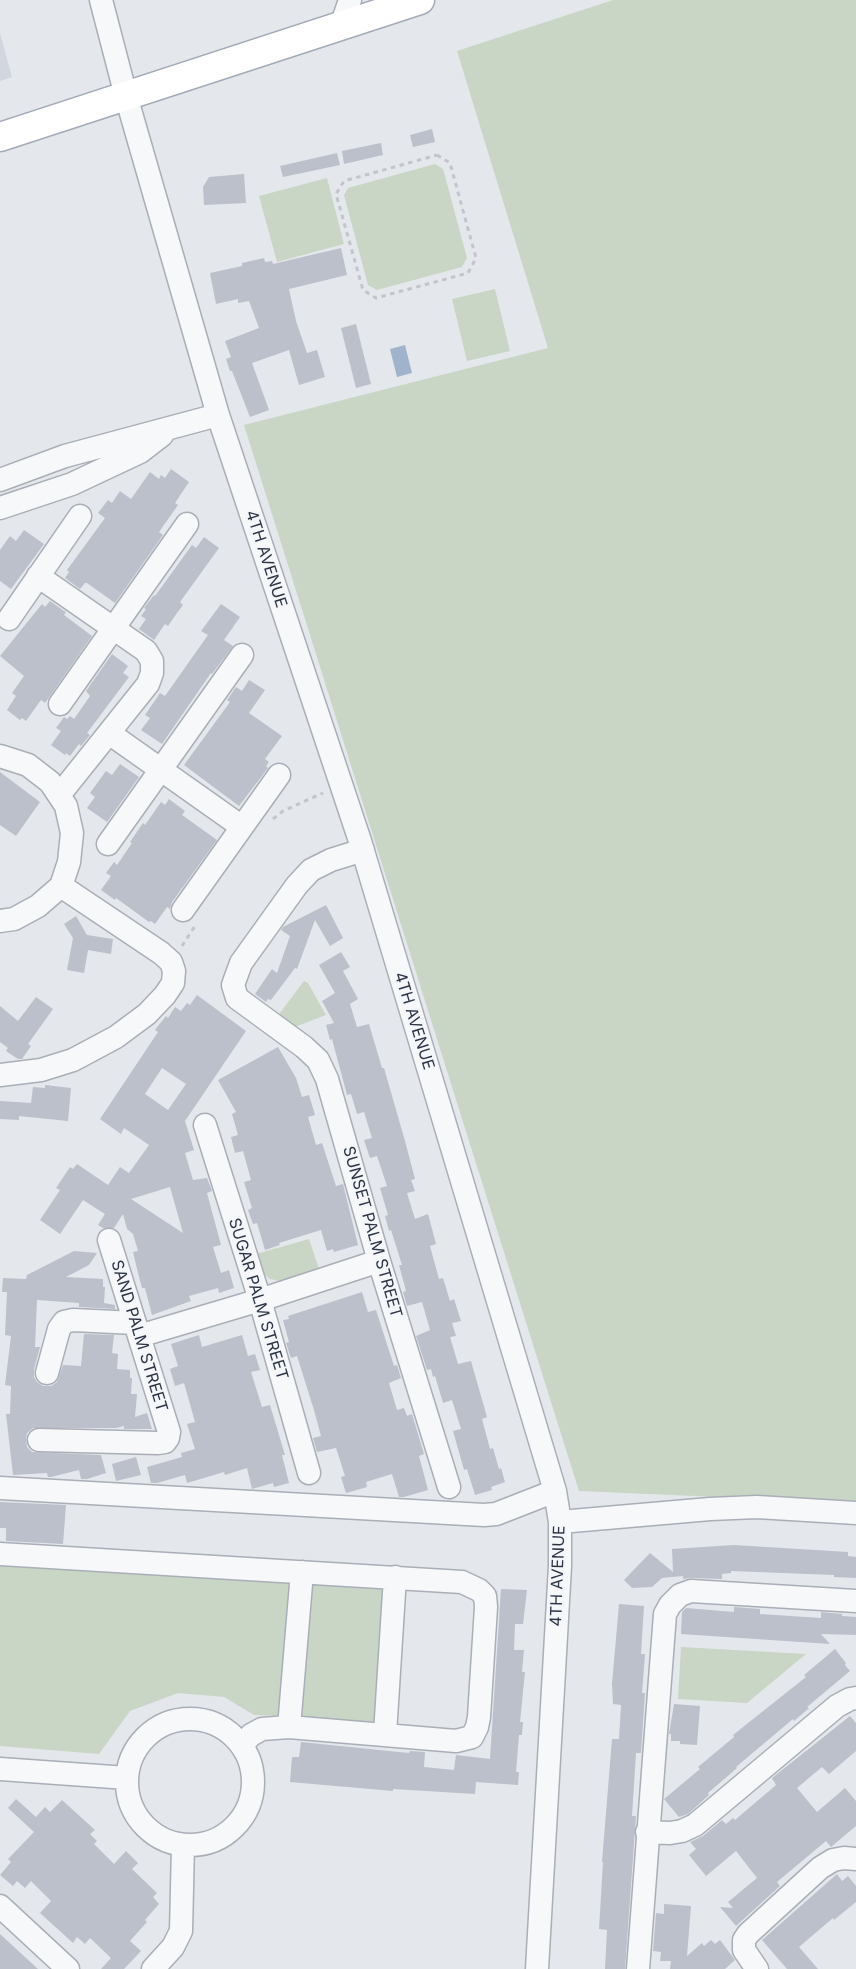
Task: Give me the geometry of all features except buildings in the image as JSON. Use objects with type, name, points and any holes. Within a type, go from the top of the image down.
[{"type":"main road","points":[[0,137],[126,96],[346,13],[420,0]]},
{"type":"street","name":"4TH AVENUE","points":[[101,0],[126,96],[218,415],[361,846],[555,1491],[560,1522],[560,1566],[537,1969]]},
{"type":"street","points":[[0,480],[65,456],[218,415]]},
{"type":"street","points":[[0,508],[72,484],[140,452],[170,428]]},
{"type":"street","points":[[9,620],[80,516]]},
{"type":"street","points":[[60,704],[187,524]]},
{"type":"street","points":[[38,576],[146,651],[152,661],[152,673],[148,684],[60,794]]},
{"type":"street","points":[[108,844],[242,655]]},
{"type":"street","points":[[109,733],[242,827]]},
{"type":"street","points":[[0,753],[28,765],[50,782],[66,806],[72,833],[69,862],[61,886],[38,906],[14,919],[0,921]]},
{"type":"street","points":[[190,917],[242,827],[279,775]]},
{"type":"street","name":"SUNSET PALM STREET","points":[[361,846],[311,870],[297,885],[241,963],[232,985],[237,998],[304,1047],[318,1060],[335,1104],[379,1262],[450,1487]]},
{"type":"street","points":[[0,1075],[41,1070],[73,1060],[116,1037],[147,1014],[173,983],[174,971],[171,962],[161,952],[61,886]]},
{"type":"street","name":"SUGAR PALM STREET","points":[[205,1125],[260,1300],[309,1473]]},
{"type":"street","name":"SAND PALM STREET","points":[[39,1440],[158,1443],[165,1442],[169,1432],[109,1240]]},
{"type":"street","points":[[47,1373],[59,1329],[64,1322],[73,1320],[137,1330],[260,1300],[379,1262]]},
{"type":"street","points":[[0,1488],[484,1515],[496,1514],[555,1491]]},
{"type":"street","points":[[560,1522],[757,1507],[856,1513]]},
{"type":"street","points":[[0,1554],[462,1582],[479,1590],[484,1596],[486,1607],[479,1717],[472,1737],[464,1740],[289,1727],[262,1729],[251,1735],[242,1745]]},
{"type":"street","points":[[289,1727],[302,1572]]},
{"type":"street","points":[[385,1734],[395,1577]]},
{"type":"street","points":[[638,1969],[665,1614],[670,1605],[680,1595],[691,1591],[856,1601]]},
{"type":"street","points":[[647,1832],[670,1833],[695,1825],[837,1706],[856,1698]]},
{"type":"street","points":[[199,1719],[211,1722],[233,1735],[242,1745],[252,1767],[253,1779],[251,1797],[244,1814],[228,1832],[219,1838],[201,1844],[183,1845],[160,1838],[141,1823],[130,1802],[127,1778],[129,1765],[141,1742],[150,1733],[173,1721],[199,1719]]},
{"type":"street","points":[[0,1769],[127,1778]]},
{"type":"street","points":[[153,1969],[173,1947],[181,1931],[183,1845]]},
{"type":"street","points":[[757,1969],[744,1950],[744,1940],[748,1934],[820,1868],[832,1860],[844,1857],[856,1859]]},
{"type":"street","points":[[0,1906],[68,1969]]},
{"type":"path","points":[[437,155],[450,163],[476,258],[468,273],[376,298],[363,290],[336,194],[344,181],[437,155]]},
{"type":"path","points":[[268,824],[283,811],[341,786]]},
{"type":"path","points":[[171,962],[190,917]]},
{"type":"shaded area","points":[[0,33],[12,77],[0,81]]},
{"type":"green space","points":[[613,0],[856,0],[856,1503],[579,1491],[244,425],[548,348],[457,51]]},
{"type":"green space","points":[[435,164],[443,169],[467,258],[462,267],[377,290],[368,285],[344,195],[348,188]]},
{"type":"green space","points":[[327,178],[344,244],[277,262],[259,196]]},
{"type":"green space","points":[[495,289],[510,351],[467,361],[452,299]]},
{"type":"green space","points":[[304,981],[308,983],[326,1015],[292,1028],[277,1017]]},
{"type":"green space","points":[[309,1239],[319,1269],[280,1281],[270,1279],[263,1273],[256,1254]]},
{"type":"green space","points":[[0,1565],[292,1583],[281,1716],[254,1715],[224,1697],[178,1693],[130,1711],[99,1754],[0,1746]]},
{"type":"green space","points":[[310,1584],[385,1589],[376,1724],[299,1718]]},
{"type":"green space","points":[[681,1647],[806,1654],[747,1703],[678,1699]]},
{"type":"water","points":[[405,345],[412,373],[397,377],[390,349]]}]
